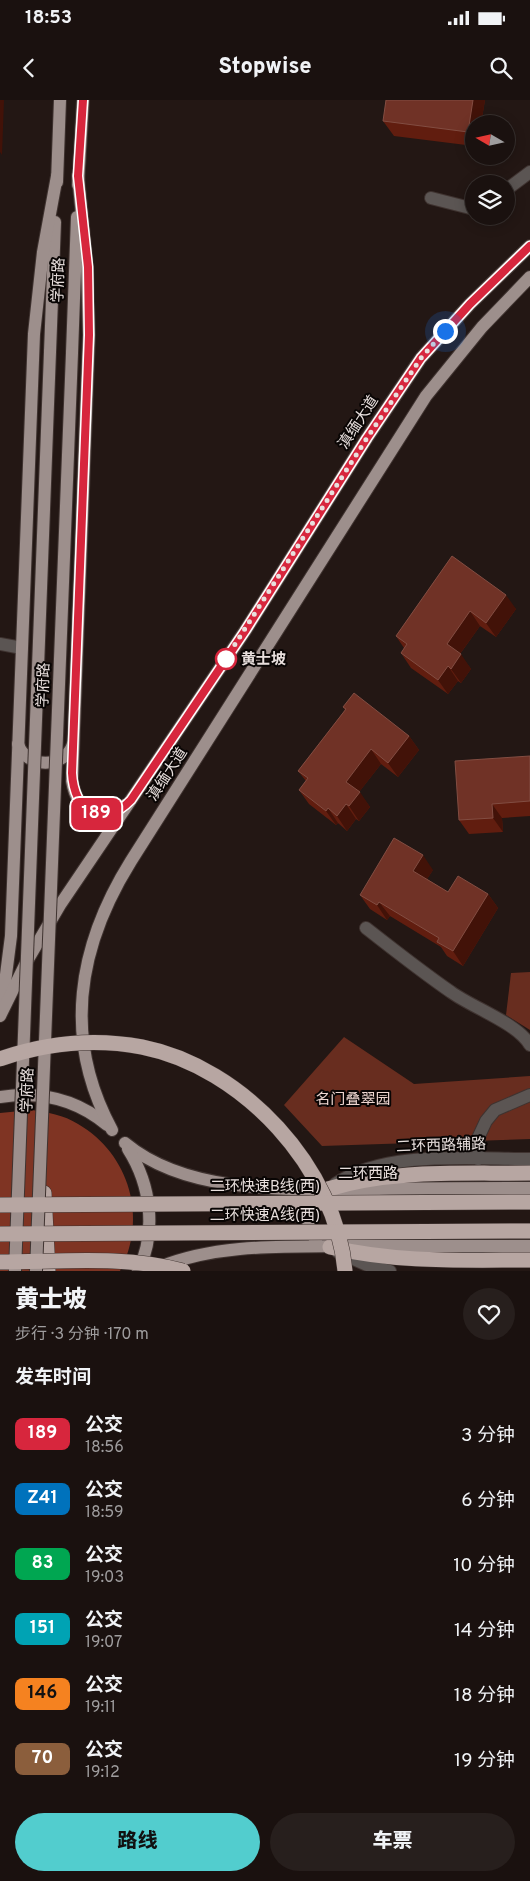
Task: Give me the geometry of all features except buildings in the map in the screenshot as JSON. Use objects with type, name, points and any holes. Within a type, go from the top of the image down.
[{"type":"highway","points":[[0,1059],[50,1046],[86,1042],[114,1043],[163,1053],[196,1066],[222,1080],[241,1094],[275,1125],[313,1173],[326,1199],[336,1226],[345,1271]]},
{"type":"highway","points":[[41,1147],[48,1271]]},
{"type":"highway","points":[[328,1189],[362,1181],[407,1175],[530,1174]]},
{"type":"highway","name":"二环快速B线(西)","points":[[0,1205],[530,1202]]},
{"type":"highway","name":"二环快速A线(西)","points":[[0,1234],[530,1231]]},
{"type":"highway","points":[[330,1246],[409,1260],[530,1260]]},
{"type":"highway","points":[[0,1262],[113,1262],[183,1271]]},
{"type":"main road","name":"学府路","points":[[15,1271],[60,100]]},
{"type":"main road","name":"学府路","points":[[36,1271],[78,176],[83,100]]},
{"type":"main road","name":"学府路","points":[[0,1010],[10,951],[34,334],[42,260],[57,176]]},
{"type":"main road","points":[[78,176],[87,259],[89,326],[72,781],[75,795],[90,812],[105,814],[121,809],[131,800]]},
{"type":"main road","name":"滇缅大道","points":[[0,1016],[18,977],[44,931],[245,631],[367,438],[421,358],[470,304],[530,246]]},
{"type":"main road","name":"滇缅大道","points":[[112,1130],[94,1088],[86,1055],[82,1020],[82,1001],[87,962],[107,902],[131,861],[426,396],[482,327],[530,277]]},
{"type":"main road","points":[[18,744],[25,756],[43,763],[62,759],[69,753],[73,744]]},
{"type":"main road","points":[[0,1096],[33,1094],[65,1100],[98,1118],[124,1144],[135,1159],[142,1176],[148,1204],[149,1231],[146,1250],[138,1271]]},
{"type":"main road","name":"二环西路","points":[[124,1144],[158,1165],[180,1173],[205,1180],[269,1188],[530,1188]]},
{"type":"main road","points":[[328,1189],[320,1193],[313,1200],[309,1209],[308,1220],[310,1230],[315,1239],[324,1245],[330,1246]]},
{"type":"main road","points":[[151,1271],[179,1260],[264,1248],[330,1246],[530,1246]]},
{"type":"street","points":[[515,183],[530,172]]},
{"type":"street","points":[[431,198],[465,207]]},
{"type":"street","points":[[0,644],[22,648]]},
{"type":"street","points":[[366,928],[453,994],[515,1030],[530,1045]]},
{"type":"street","points":[[478,1159],[479,1136],[486,1121],[496,1110],[528,1098],[530,1095]]},
{"type":"street","name":"二环西路辅路","points":[[328,1189],[355,1173],[380,1165],[414,1160],[530,1159]]},
{"type":"street","points":[[330,1246],[360,1262],[390,1271]]},
{"type":"green space","points":[[530,972],[530,1030],[506,1015],[511,973]]},
{"type":"green space","name":"名门叠翠园","points":[[344,1037],[414,1084],[530,1076],[530,1139],[322,1146],[284,1105]]},
{"type":"shaded area","points":[[31,1110],[61,1116],[78,1124],[96,1137],[110,1152],[122,1170],[129,1189],[133,1210],[133,1230],[128,1251],[120,1271],[0,1271],[0,1113]]},
{"type":"bus line","name":"189","points":[[83,100],[78,176],[88,267],[89,335],[72,773],[75,795],[86,809],[95,814],[116,812],[131,800],[245,631],[367,438],[421,358],[470,304],[530,246]]},
{"type":"place","name":"黄士坡","points":[[226,659]]},
{"type":"route","points":[[226,659],[223,663],[367,438],[421,358],[445,331]]}]
